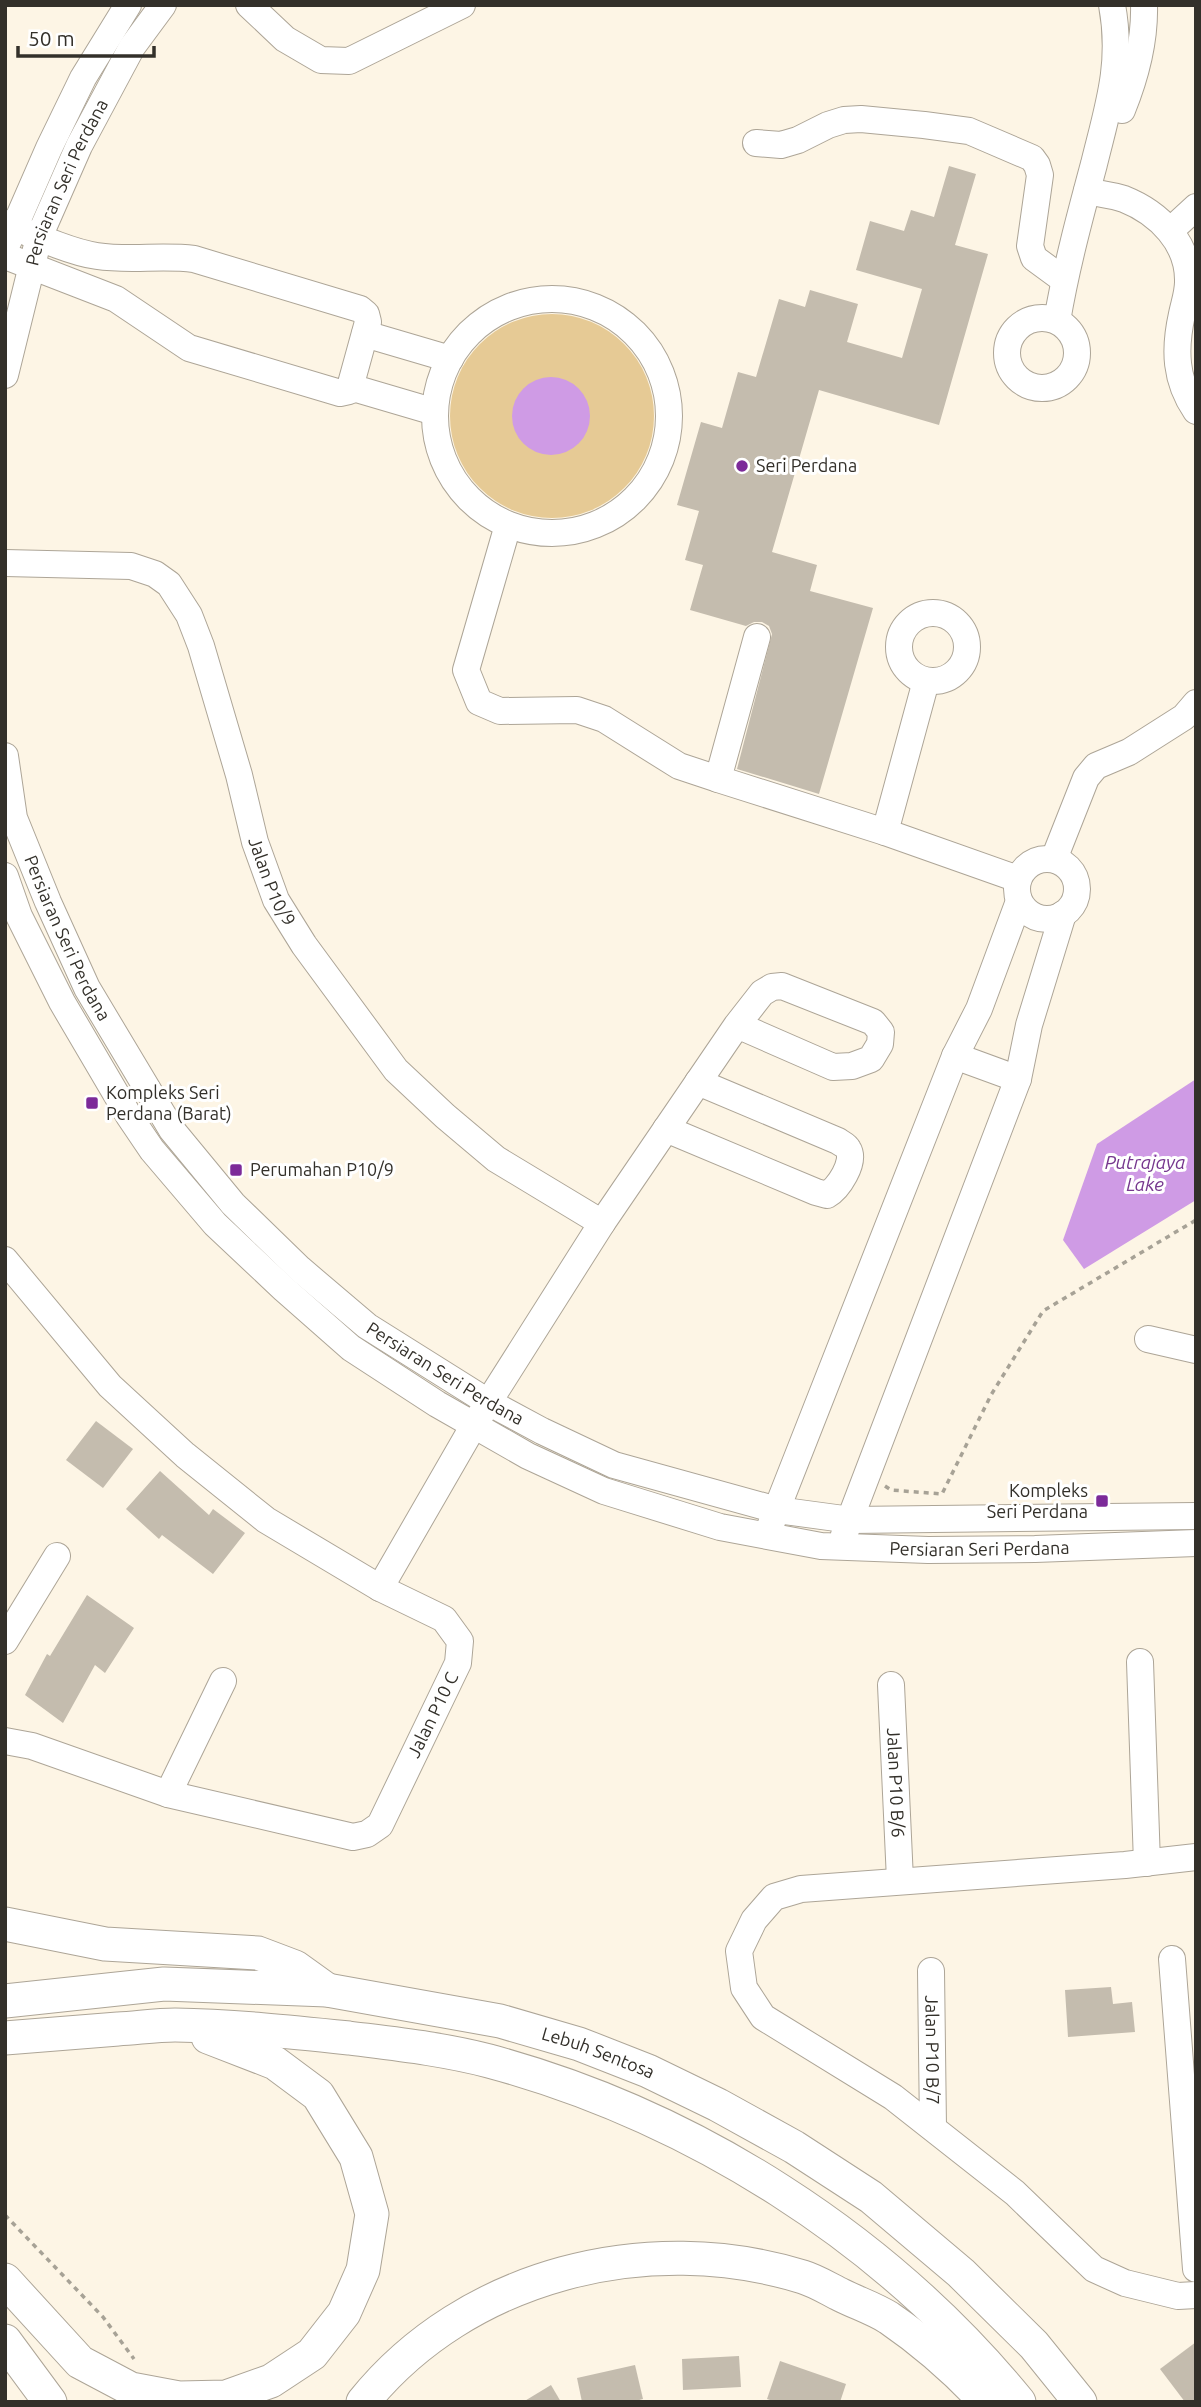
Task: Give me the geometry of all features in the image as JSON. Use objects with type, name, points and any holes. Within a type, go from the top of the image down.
[{"type":"main road","points":[[5,1924],[105,1944],[258,1953],[295,1967],[327,1990]]},
{"type":"main road","name":"Lebuh Sentosa","points":[[5,2001],[164,1984],[327,1990],[500,2021],[590,2049],[648,2071],[718,2105],[794,2147],[872,2197],[961,2273],[1016,2327],[1080,2402]]},
{"type":"main road","points":[[5,2280],[79,2362],[131,2389],[179,2399],[226,2397],[271,2381],[312,2354],[344,2312],[363,2270],[372,2214],[356,2157],[318,2095],[275,2063],[233,2045],[171,2025]]},
{"type":"main road","points":[[5,2038],[171,2025],[286,2031],[408,2045],[488,2061],[564,2086],[630,2112],[697,2143],[762,2180],[845,2236],[930,2306],[998,2376],[1019,2402]]},
{"type":"main road","points":[[363,2402],[412,2351],[461,2316],[507,2293],[561,2273],[610,2263],[675,2257],[735,2262],[804,2278],[888,2317],[960,2374],[986,2402]]},
{"type":"main road","points":[[5,2342],[50,2402]]},
{"type":"street","name":"Persiaran Seri Perdana","points":[[8,233],[83,78],[128,5]]},
{"type":"street","name":"Persiaran Seri Perdana","points":[[5,375],[39,237],[79,146],[132,47],[163,5]]},
{"type":"street","points":[[249,5],[285,39],[321,60],[349,61],[462,5]]},
{"type":"street","points":[[1057,321],[1064,280],[1115,83],[1116,29],[1112,5]]},
{"type":"street","points":[[1100,144],[1118,118],[1131,88],[1144,24],[1144,5]]},
{"type":"street","points":[[756,142],[781,145],[828,125],[844,120],[862,119],[969,131],[1031,158],[1040,175],[1030,246],[1034,258],[1064,280]]},
{"type":"street","points":[[1087,191],[1123,199],[1152,215],[1171,230],[1185,258],[1188,282],[1178,331],[1177,364],[1184,394],[1196,411]]},
{"type":"street","points":[[1171,230],[1196,207]]},
{"type":"street","points":[[5,256],[116,299],[189,348],[340,393],[345,393],[350,387],[368,323],[366,314],[360,309],[194,259],[171,256],[95,256],[39,237],[8,233]]},
{"type":"street","points":[[549,299],[578,302],[602,310],[626,326],[644,344],[657,365],[666,390],[668,409],[667,432],[655,469],[639,493],[614,515],[595,525],[557,533],[530,532],[508,525],[483,512],[462,492],[444,464],[436,432],[435,412],[440,382],[450,359],[467,336],[484,320],[502,310],[522,303],[549,299]]},
{"type":"street","points":[[365,334],[450,359]]},
{"type":"street","points":[[350,387],[435,412]]},
{"type":"street","points":[[508,525],[466,670],[479,702],[500,710],[577,710],[604,719],[679,766],[885,832],[1018,890],[1029,914],[1040,918],[1054,918],[1063,914],[1073,903],[1076,883],[1071,870],[1054,859],[1034,861],[1025,867],[1018,890],[978,1009],[955,1056],[767,1535]]},
{"type":"street","name":"Jalan P10/9","points":[[5,563],[131,566],[155,574],[169,584],[189,615],[201,646],[239,775],[255,842],[276,900],[304,945],[396,1070],[445,1116],[496,1159],[602,1223]]},
{"type":"street","points":[[718,779],[757,637]]},
{"type":"street","points":[[885,832],[926,681]]},
{"type":"street","points":[[1054,859],[1086,778],[1096,766],[1129,752],[1184,717],[1196,703]]},
{"type":"street","name":"Persiaran Seri Perdana","points":[[5,756],[10,819],[47,902],[87,988],[172,1129],[233,1204],[300,1269],[367,1325],[488,1402],[541,1432],[614,1465],[777,1510],[851,1520],[1196,1516]]},
{"type":"street","name":"Persiaran Seri Perdana","points":[[5,876],[19,916],[62,1002],[129,1116],[152,1150],[215,1224],[351,1348],[437,1404],[528,1456],[604,1491],[720,1527],[821,1546],[928,1550],[1196,1543]]},
{"type":"street","points":[[839,1546],[1018,1079],[1029,1025],[1063,914]]},
{"type":"street","points":[[380,1588],[474,1425],[602,1223],[737,1025],[762,993],[782,985],[873,1022],[881,1032],[880,1044],[871,1059],[852,1066],[833,1068],[737,1025]]},
{"type":"street","points":[[955,1056],[1018,1079]]},
{"type":"street","points":[[666,1129],[816,1192],[827,1195],[836,1190],[850,1160],[848,1149],[838,1141],[698,1082]]},
{"type":"street","name":"Jalan P10 C","points":[[5,1260],[110,1386],[186,1455],[266,1520],[380,1588],[444,1619],[454,1629],[460,1641],[458,1663],[380,1825],[367,1834],[353,1837],[168,1794],[32,1746],[5,1741]]},
{"type":"street","points":[[1148,1339],[1196,1350]]},
{"type":"street","points":[[5,1641],[57,1556]]},
{"type":"street","points":[[1140,1662],[1147,1863]]},
{"type":"street","points":[[168,1794],[223,1681]]},
{"type":"street","name":"Jalan P10 B/6","points":[[891,1685],[900,1880]]},
{"type":"street","points":[[1196,1857],[801,1889],[774,1897],[754,1920],[739,1951],[744,1988],[763,2017],[894,2097],[1015,2193],[1094,2269],[1125,2283],[1178,2295],[1196,2295]]},
{"type":"street","points":[[1172,1959],[1196,2269]]},
{"type":"street","name":"Jalan P10 B/7","points":[[931,1971],[933,2127]]},
{"type":"path","points":[[867,1477],[891,1490],[942,1494],[991,1395],[1043,1311],[1196,1220]]},
{"type":"path","points":[[5,2215],[103,2317],[134,2359]]},
{"type":"shaded area","points":[[552,314],[591,322],[609,331],[624,344],[637,359],[646,377],[654,416],[646,455],[637,473],[624,488],[609,501],[591,510],[552,518],[513,510],[495,501],[480,488],[467,473],[458,455],[450,416],[458,377],[467,359],[480,344],[495,331],[513,322]]},
{"type":"water","points":[[551,377],[566,380],[579,388],[587,401],[590,416],[587,431],[579,444],[566,452],[551,455],[536,452],[523,444],[515,431],[512,416],[515,401],[523,388],[536,380]]},
{"type":"water","name":"Putrajaya Lake","points":[[1196,1079],[1196,1200],[1084,1269],[1063,1240],[1097,1144]]},
{"type":"building","name":"Seri Perdana","points":[[949,166],[976,174],[955,245],[988,254],[939,425],[819,390],[772,552],[817,565],[810,591],[873,608],[819,794],[737,769],[772,634],[769,626],[762,622],[746,626],[690,610],[703,565],[685,560],[699,511],[677,505],[701,422],[722,428],[738,372],[756,377],[779,299],[805,307],[810,290],[858,304],[847,342],[902,358],[922,289],[856,270],[870,221],[904,231],[911,210],[934,217]]},
{"type":"building","points":[[96,1421],[133,1449],[103,1488],[66,1460]]},
{"type":"building","points":[[160,1471],[209,1515],[213,1509],[245,1533],[213,1574],[162,1535],[159,1539],[126,1509]]},
{"type":"building","points":[[87,1595],[134,1628],[105,1673],[95,1665],[63,1723],[25,1695],[47,1654],[50,1656]]},
{"type":"building","points":[[1111,1987],[1113,2004],[1132,2002],[1135,2032],[1068,2037],[1065,1990]]},
{"type":"building","points":[[1196,2342],[1196,2402],[1185,2402],[1160,2369]]},
{"type":"building","points":[[739,2356],[741,2387],[683,2390],[682,2359]]},
{"type":"building","points":[[780,2361],[846,2384],[840,2402],[776,2402],[767,2399]]},
{"type":"building","points":[[635,2365],[643,2399],[632,2402],[582,2402],[577,2378]]},
{"type":"building","points":[[551,2385],[561,2402],[523,2402]]},
{"type":"place","name":"Seri Perdana","points":[[742,466]]},
{"type":"place","name":"Kompleks Seri Perdana (Barat)","points":[[92,1103]]},
{"type":"place","name":"Perumahan P10/9","points":[[236,1170]]},
{"type":"place","name":"Kompleks Seri Perdana","points":[[1102,1501]]}]
